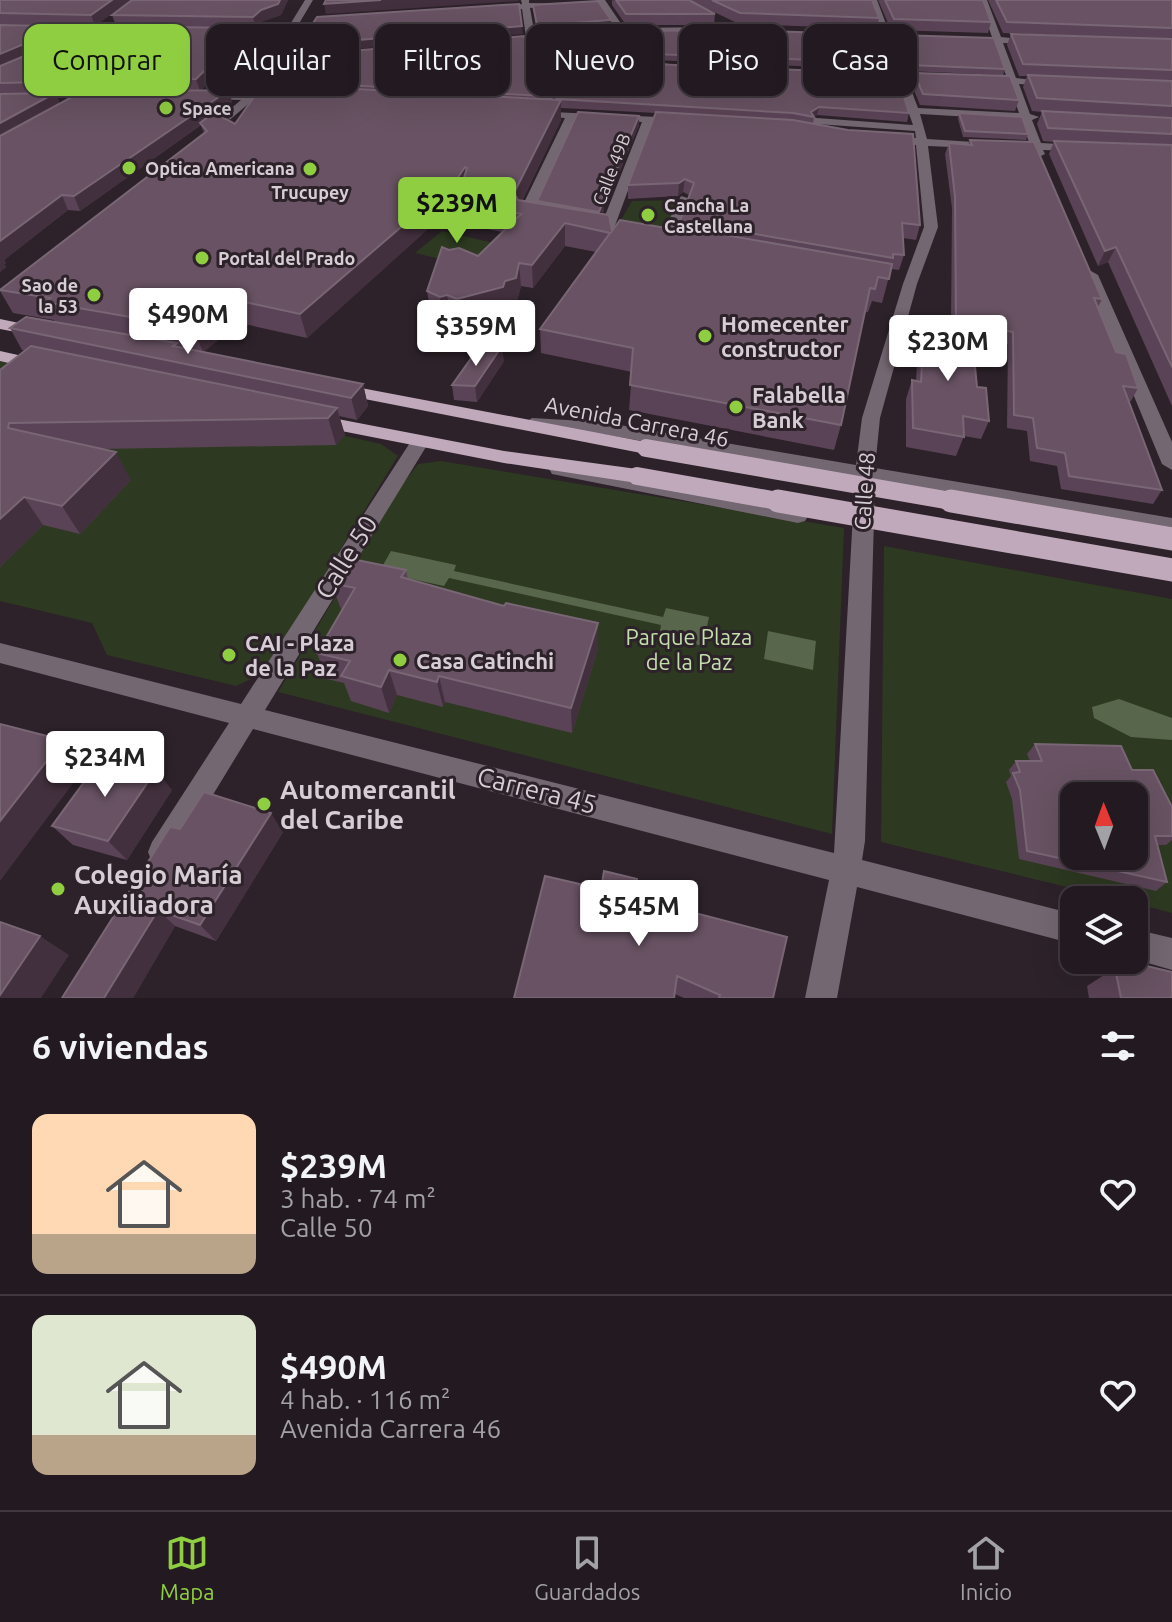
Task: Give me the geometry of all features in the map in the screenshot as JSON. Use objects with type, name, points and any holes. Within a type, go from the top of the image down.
[{"type":"main road","points":[[0,324],[61,335]]},
{"type":"main road","points":[[0,356],[54,368]]},
{"type":"main road","name":"Avenida Carrera 46","points":[[325,386],[646,448],[1172,539]]},
{"type":"main road","points":[[296,417],[504,457],[637,476],[1172,570]]},
{"type":"street","points":[[297,22],[309,0]]},
{"type":"street","name":"Calle 48","points":[[873,0],[882,24]]},
{"type":"street","points":[[983,0],[1045,168]]},
{"type":"street","points":[[587,2],[605,1],[618,24]]},
{"type":"street","points":[[482,9],[526,3],[572,3]]},
{"type":"street","points":[[526,3],[529,24]]},
{"type":"street","points":[[107,24],[115,18]]},
{"type":"street","points":[[714,18],[726,24]]},
{"type":"street","points":[[297,22],[313,21]]},
{"type":"street","points":[[0,30],[24,30]]},
{"type":"street","points":[[200,33],[206,33]]},
{"type":"street","points":[[964,39],[1052,42]]},
{"type":"street","points":[[980,80],[1058,84]]},
{"type":"street","points":[[195,93],[206,93]]},
{"type":"street","points":[[0,95],[114,96],[80,103],[0,101]]},
{"type":"street","points":[[193,144],[249,96]]},
{"type":"street","points":[[547,96],[550,106]]},
{"type":"street","name":"Calle 48","points":[[821,998],[851,841],[863,473],[871,418],[904,282],[931,227],[921,135],[908,96]]},
{"type":"street","points":[[550,106],[696,118],[572,115],[523,108],[550,106]]},
{"type":"street","points":[[914,111],[1054,118]]},
{"type":"street","points":[[558,222],[525,216],[572,115]]},
{"type":"street","name":"Calle 49B","points":[[590,228],[612,232],[649,119]]},
{"type":"street","points":[[833,135],[775,122],[895,127],[921,135],[1084,145]]},
{"type":"street","points":[[895,127],[909,135],[897,141]]},
{"type":"street","points":[[871,139],[897,141],[921,135]]},
{"type":"street","points":[[665,241],[685,199]]},
{"type":"street","points":[[1087,266],[1172,464]]},
{"type":"street","points":[[516,422],[602,428],[1172,526]]},
{"type":"street","name":"Calle 50","points":[[151,869],[420,442]]},
{"type":"street","points":[[504,457],[633,486],[1172,580]]},
{"type":"street","name":"Carrera 45","points":[[0,653],[1060,925]]},
{"type":"street","points":[[1148,948],[1172,954]]},
{"type":"green space","name":"Cancha La Castellana","points":[[680,200],[660,239],[615,230],[632,201]]},
{"type":"green space","points":[[442,231],[511,247],[486,270],[415,253]]},
{"type":"green space","points":[[0,359],[381,444],[398,456],[264,673],[236,686],[107,655],[92,623],[0,601]]},
{"type":"green space","name":"Parque Plaza de la Paz","points":[[441,461],[844,528],[832,834],[278,692],[340,589],[360,540],[418,464]]},
{"type":"green space","points":[[884,546],[1172,599],[1172,913],[1148,907],[1148,886],[1063,886],[881,842]]},
{"type":"shaded area","points":[[391,551],[456,565],[454,571],[663,617],[666,608],[709,617],[703,646],[659,637],[661,625],[449,578],[444,586],[379,572]]},
{"type":"shaded area","points":[[768,631],[816,641],[813,670],[764,659]]},
{"type":"shaded area","points":[[1119,699],[1172,718],[1172,740],[1131,737],[1094,718],[1092,707]]},
{"type":"building","points":[[0,0],[112,0],[91,15],[0,13]]},
{"type":"building","points":[[132,0],[280,0],[253,17],[112,15]]},
{"type":"building","points":[[326,0],[381,0],[324,4]]},
{"type":"building","points":[[616,0],[689,0],[715,14],[626,14]]},
{"type":"building","points":[[712,0],[872,0],[879,18],[740,13]]},
{"type":"building","points":[[885,0],[983,0],[991,22],[894,19]]},
{"type":"building","points":[[996,0],[1172,0],[1172,28],[1007,22]]},
{"type":"building","points":[[598,1],[611,20],[537,24],[533,5]]},
{"type":"building","points":[[519,4],[522,26],[375,24],[375,39],[359,40],[359,24],[312,24],[317,17]]},
{"type":"building","points":[[0,25],[24,25],[24,44],[0,54]]},
{"type":"building","points":[[190,27],[206,28],[206,69],[196,79],[190,79]]},
{"type":"building","points":[[663,31],[679,31],[679,55],[663,54]]},
{"type":"building","points":[[787,32],[803,32],[803,60],[787,59]]},
{"type":"building","points":[[1011,34],[1172,39],[1172,70],[1023,64]]},
{"type":"building","points":[[524,36],[526,43],[526,95],[510,94],[510,37]]},
{"type":"building","points":[[917,36],[994,38],[1005,69],[917,65]]},
{"type":"building","points":[[375,49],[375,87],[359,86],[359,50]]},
{"type":"building","points":[[24,56],[24,83],[0,83],[0,66]]},
{"type":"building","points":[[663,65],[679,65],[679,96],[787,96],[787,70],[803,70],[803,96],[904,96],[909,113],[819,107],[811,112],[814,117],[793,113],[557,99],[556,96],[663,96]]},
{"type":"building","points":[[917,73],[1010,76],[1019,100],[923,94]]},
{"type":"building","points":[[1028,75],[1172,81],[1172,106],[1037,98]]},
{"type":"building","points":[[359,89],[375,90],[375,96],[561,100],[514,193],[518,200],[609,215],[612,231],[620,220],[666,228],[668,225],[892,264],[889,279],[878,277],[875,289],[870,288],[841,425],[630,385],[633,348],[540,329],[610,233],[565,223],[532,265],[519,263],[516,278],[505,281],[503,287],[457,299],[447,295],[440,297],[427,291],[442,247],[449,250],[459,248],[478,256],[521,214],[457,201],[465,167],[444,198],[436,197],[300,314],[231,299],[193,328],[44,302],[50,298],[0,290],[207,131],[200,123],[225,104],[220,116],[235,124],[255,96],[359,96]]},
{"type":"building","points":[[206,90],[206,96],[220,96],[74,196],[62,195],[0,241],[0,136],[74,96],[190,96],[190,91]]},
{"type":"building","points":[[0,94],[24,94],[24,96],[50,96],[0,123]]},
{"type":"building","points":[[1042,111],[1172,118],[1172,134],[1048,128]]},
{"type":"building","points":[[578,112],[639,116],[608,190],[602,190],[604,200],[599,212],[537,201]]},
{"type":"building","points":[[656,112],[793,120],[848,130],[913,134],[920,225],[902,223],[904,255],[893,254],[893,258],[680,221],[694,183],[685,179],[679,183],[628,185]]},
{"type":"building","points":[[959,113],[1022,117],[1028,134],[965,131]]},
{"type":"building","points":[[970,140],[1034,142],[1102,299],[1094,298],[1116,352],[1126,354],[1138,388],[1123,386],[1162,490],[1069,476],[1065,453],[1037,448],[1033,418],[1014,415],[1013,332],[956,321],[955,197],[949,143],[972,145]]},
{"type":"building","points":[[1054,141],[1172,145],[1172,367],[1116,247],[1105,251]]},
{"type":"building","points":[[26,317],[177,343],[173,346],[363,384],[351,398],[10,328]]},
{"type":"building","points":[[971,324],[977,387],[986,388],[989,421],[963,416],[964,437],[913,428],[912,380],[921,382],[923,346],[928,347],[932,326]]},
{"type":"building","points":[[31,346],[337,408],[328,418],[9,423],[8,428],[116,452],[62,506],[24,497],[0,519],[0,370]]},
{"type":"building","points":[[502,346],[475,386],[452,385],[475,353]]},
{"type":"building","points":[[347,558],[406,570],[401,577],[504,606],[506,603],[598,623],[571,708],[439,676],[437,682],[389,670],[381,687],[341,676],[350,661],[317,653],[355,588],[331,583]]},
{"type":"building","points":[[0,724],[63,740],[0,821]]},
{"type":"building","points":[[1035,744],[1121,746],[1132,770],[1153,770],[1172,807],[1172,836],[1155,836],[1167,882],[1113,870],[1148,870],[1148,782],[1060,782],[1060,858],[1027,851],[1020,790],[1013,773],[1020,772],[1016,761],[1042,761]]},
{"type":"building","points":[[103,756],[156,770],[108,841],[52,826]]},
{"type":"building","points":[[204,792],[271,813],[200,925],[158,910],[104,998],[62,998],[170,827],[180,829]]},
{"type":"building","points":[[604,871],[637,879],[634,897],[787,937],[773,998],[719,998],[720,995],[677,976],[674,998],[514,998],[545,876],[601,889]]},
{"type":"building","points":[[0,922],[40,936],[0,995]]},
{"type":"building","points":[[1148,966],[1172,972],[1172,998],[1121,998],[1116,974],[1148,974]]},
{"type":"place","name":"Space","points":[[166,108]]},
{"type":"place","name":"Optica Americana","points":[[129,168]]},
{"type":"place","name":"Trucupey","points":[[310,169]]},
{"type":"place","name":"Cancha La Castellana","points":[[648,215]]},
{"type":"place","name":"Portal del Prado","points":[[202,258]]},
{"type":"place","name":"Sao de la 53","points":[[94,295]]},
{"type":"place","name":"Homecenter constructor","points":[[705,336]]},
{"type":"place","name":"Falabella Bank","points":[[736,407]]},
{"type":"place","name":"CAI - Plaza de la Paz","points":[[229,655]]},
{"type":"place","name":"Casa Catinchi","points":[[400,660]]},
{"type":"place","name":"Automercantil del Caribe","points":[[264,804]]},
{"type":"place","name":"Colegio María Auxiliadora","points":[[58,889]]}]
